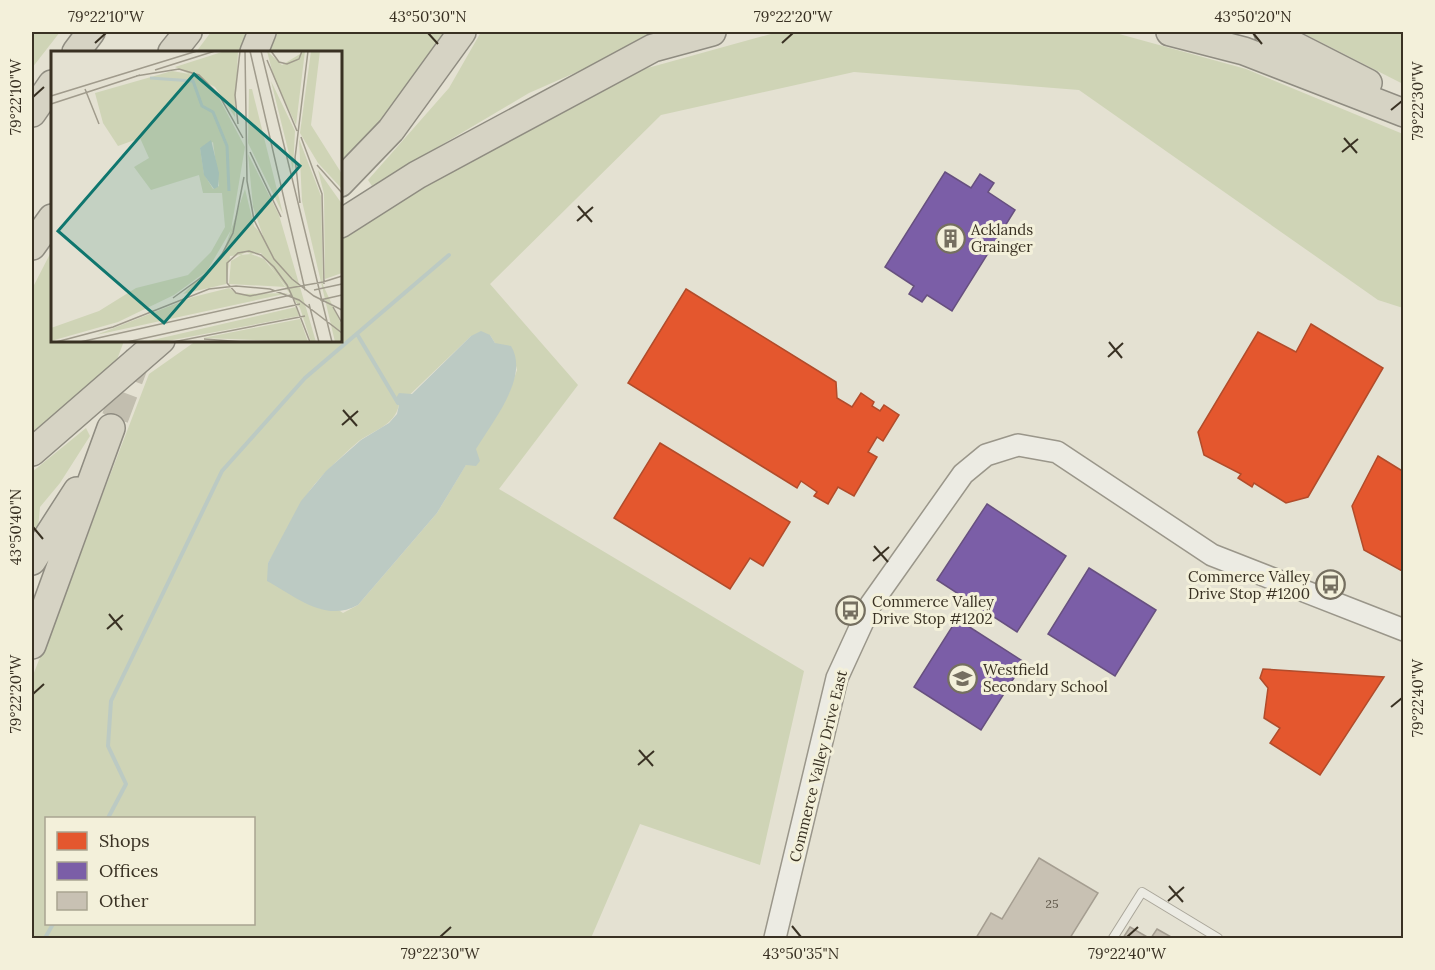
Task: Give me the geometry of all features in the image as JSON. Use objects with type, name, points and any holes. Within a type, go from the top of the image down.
[{"type":"highway","points":[[77,51],[91,32]]},
{"type":"highway","points":[[173,51],[188,32]]},
{"type":"highway","points":[[254,51],[262,32]]},
{"type":"highway","points":[[342,181],[391,130],[462,32]]},
{"type":"highway","points":[[342,223],[417,175],[653,48],[712,32]]},
{"type":"highway","points":[[1170,32],[1244,51],[1404,113]]},
{"type":"highway","points":[[1268,32],[1404,102]]},
{"type":"highway","points":[[32,113],[51,85]]},
{"type":"highway","points":[[32,246],[51,219]]},
{"type":"highway","points":[[32,452],[159,342]]},
{"type":"highway","points":[[69,421],[175,342]]},
{"type":"highway","points":[[32,561],[68,507],[113,423],[32,645]]},
{"type":"street","name":"Commerce Valley Drive East","points":[[775,939],[837,678],[871,604],[963,474],[987,455],[1018,445],[1057,452],[1212,555],[1404,630]]},
{"type":"lane","points":[[1113,939],[1142,892],[1218,939]]},
{"type":"green space","points":[[32,32],[60,32],[32,68]]},
{"type":"green space","points":[[211,32],[252,32],[243,51],[197,51]]},
{"type":"green space","points":[[278,32],[445,32],[382,118],[342,163],[342,51],[269,51]]},
{"type":"green space","points":[[481,32],[687,32],[611,57],[529,93],[372,186],[368,180],[449,88]]},
{"type":"green space","points":[[778,32],[1112,32],[1246,69],[1403,134],[1403,308],[1378,300],[1079,90],[854,72],[661,115],[490,284],[578,385],[499,489],[804,671],[760,865],[640,824],[591,938],[32,938],[32,678],[149,374],[195,342],[342,342],[342,236],[524,124],[644,69]],"holes":[[[490,335],[495,343],[514,357],[517,370],[509,393],[437,513],[358,605],[343,613],[268,563],[309,491],[347,451],[388,423],[399,405],[471,336]]]},
{"type":"green space","points":[[1301,32],[1403,32],[1403,84]]},
{"type":"green space","points":[[51,252],[51,342],[124,342],[112,373],[32,439],[32,289]]},
{"type":"green space","points":[[86,428],[90,436],[60,483],[40,507],[37,539],[32,546],[32,472]]},
{"type":"shaded area","points":[[481,331],[490,335],[495,343],[511,346],[516,358],[516,371],[507,399],[476,449],[480,461],[476,466],[466,465],[437,513],[358,605],[346,610],[322,610],[311,606],[267,581],[268,563],[301,501],[326,471],[361,440],[389,423],[397,414],[399,405],[395,400],[399,393],[412,394],[471,336]]},
{"type":"building: Shops","points":[[686,289],[836,382],[837,398],[852,407],[861,393],[874,402],[872,406],[880,411],[884,405],[899,415],[883,441],[877,437],[868,452],[877,457],[854,496],[838,487],[828,504],[814,496],[817,492],[801,481],[797,488],[628,383]]},
{"type":"building: Shops","points":[[1311,324],[1383,368],[1308,497],[1286,503],[1254,483],[1252,487],[1238,478],[1241,474],[1204,455],[1198,432],[1258,332],[1296,352]]},
{"type":"building: Shops","points":[[660,443],[790,522],[763,566],[750,558],[730,589],[614,518]]},
{"type":"building: Shops","points":[[1378,456],[1404,472],[1404,572],[1364,550],[1352,506]]},
{"type":"building: Shops","points":[[1263,669],[1384,677],[1320,775],[1270,743],[1280,728],[1264,718],[1268,688],[1260,678]]},
{"type":"building: Offices","name":"Acklands Grainger","points":[[945,172],[971,188],[980,174],[994,183],[988,192],[1015,210],[952,311],[927,295],[922,302],[909,294],[914,286],[885,267]]},
{"type":"building: Offices","points":[[987,504],[1066,556],[1017,632],[937,580]]},
{"type":"building: Offices","points":[[1089,568],[1156,610],[1115,676],[1048,634]]},
{"type":"building: Offices","points":[[957,619],[1024,662],[981,730],[914,687]]},
{"type":"building: Other","points":[[1039,858],[1098,893],[1070,938],[976,938],[991,913],[1002,919]]},
{"type":"building: Other","points":[[1130,927],[1149,938],[1123,938]]},
{"type":"building: Other","points":[[1157,929],[1173,938],[1151,938]]},
{"type":"waterway","points":[[109,817],[126,784],[108,746],[111,701],[222,471],[305,378],[449,255]]},
{"type":"waterway","points":[[357,334],[398,403]]},
{"type":"waterway","points":[[45,938],[52,925]]},
{"type":"tunnel","points":[[115,418],[139,354]]},
{"type":"place","name":"Acklands Grainger","points":[[950,238]]},
{"type":"place","name":"Commerce Valley Drive Stop #1200","points":[[1331,585]]},
{"type":"place","name":"Commerce Valley Drive Stop #1202","points":[[851,610]]},
{"type":"place","name":"Westfield Secondary School","points":[[962,678]]}]
